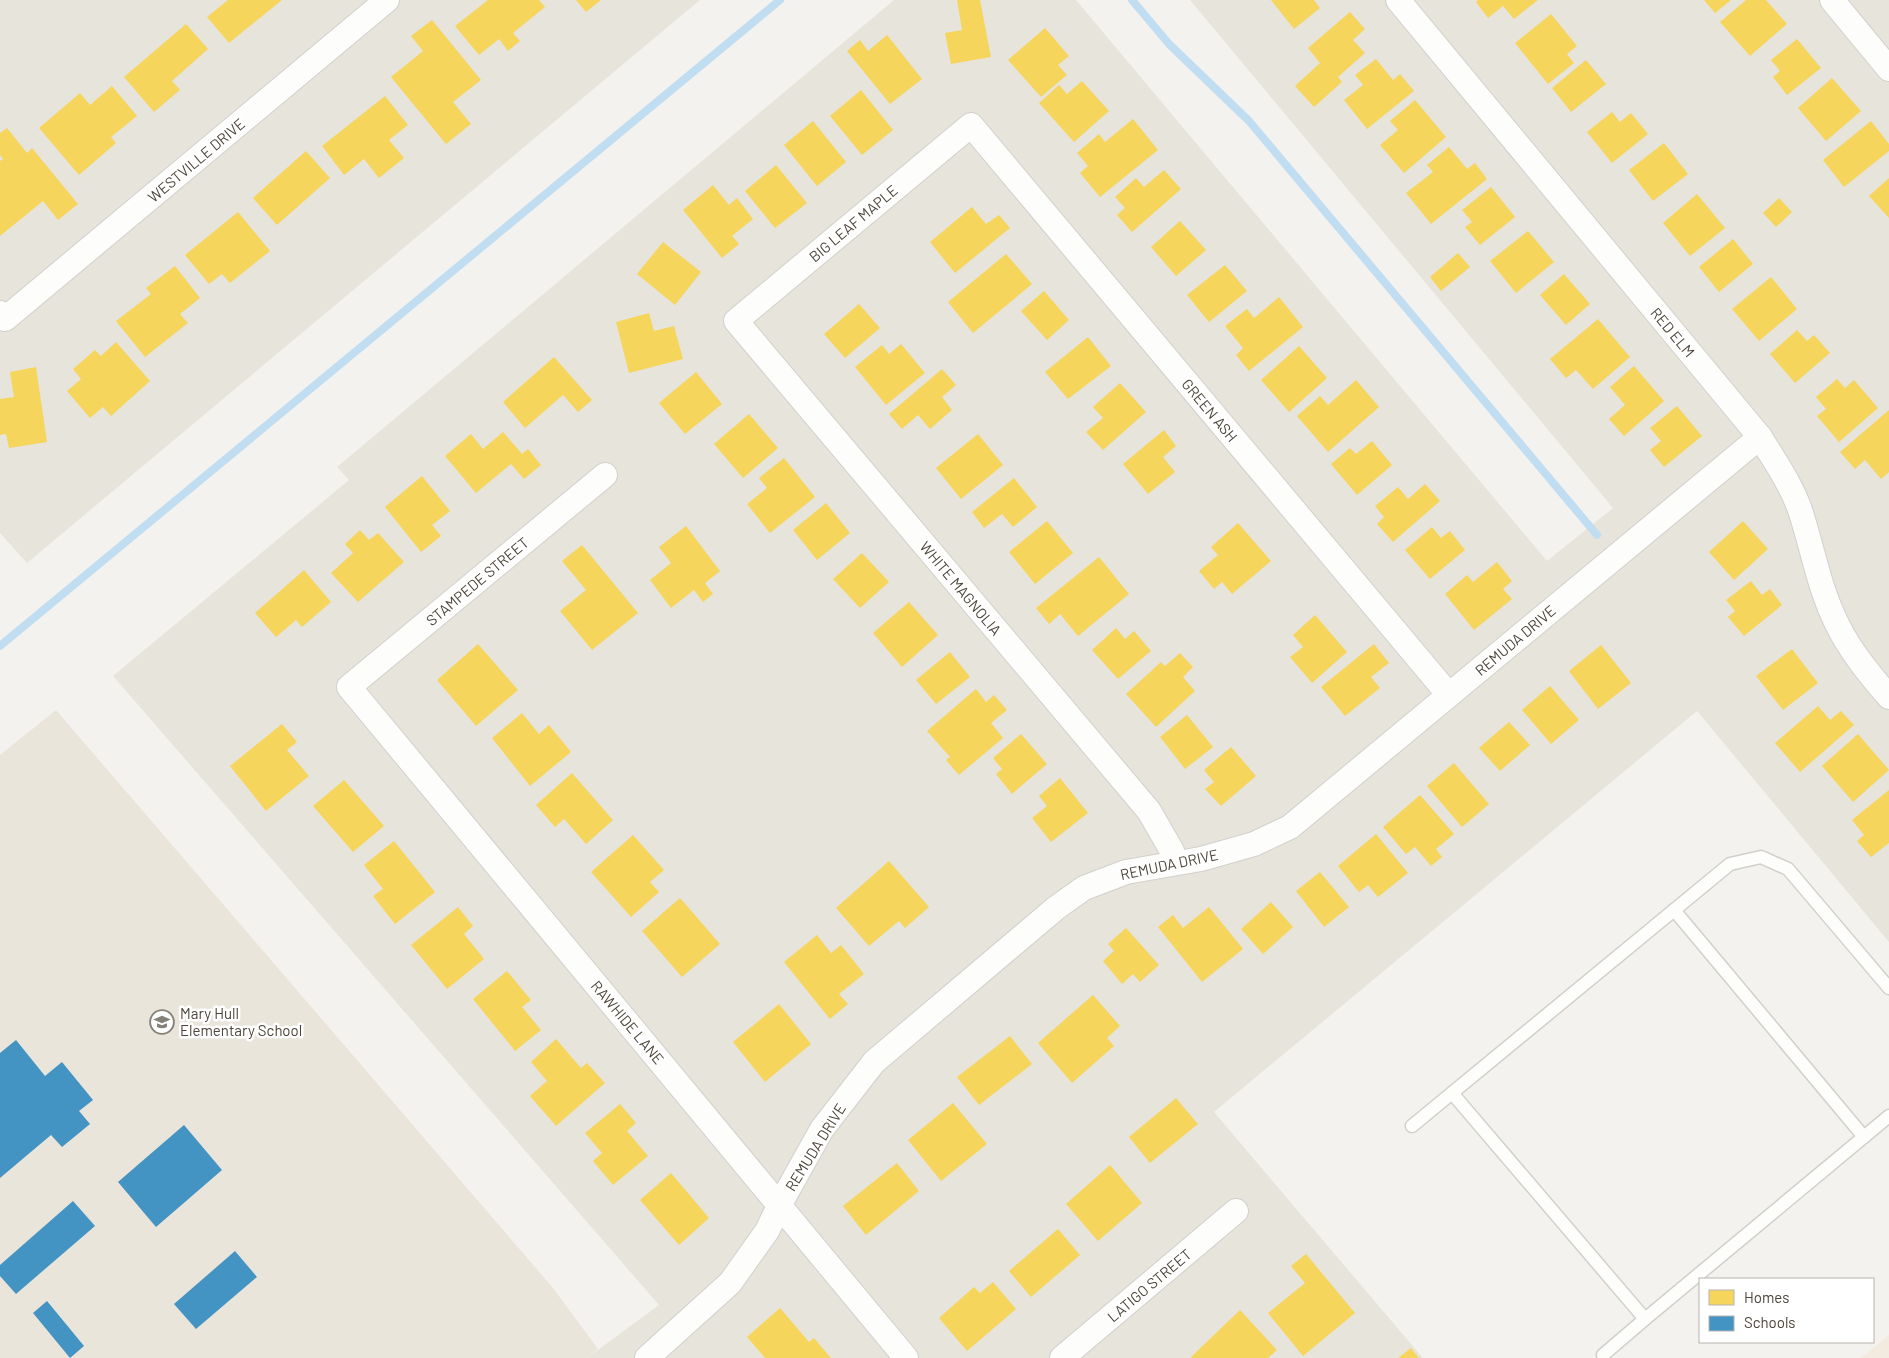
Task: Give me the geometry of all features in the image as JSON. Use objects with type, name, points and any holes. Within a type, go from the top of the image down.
[{"type":"street","name":"WESTVILLE DRIVE","points":[[2,316],[387,0]]},
{"type":"street","name":"RED ELM","points":[[1398,0],[1760,437],[1785,478],[1800,509],[1822,591],[1838,628],[1862,665],[1886,687]]},
{"type":"street","points":[[1832,0],[1889,69]]},
{"type":"street","name":"BIG LEAF MAPLE","points":[[736,321],[971,125]]},
{"type":"street","name":"GREEN ASH","points":[[971,125],[1449,695]]},
{"type":"street","name":"WHITE MAGNOLIA","points":[[736,321],[1149,811],[1172,851],[1174,862]]},
{"type":"street","name":"REMUDA DRIVE","points":[[647,1358],[730,1283],[767,1231],[822,1129],[874,1062],[1056,908],[1084,888],[1126,872],[1174,862],[1201,859],[1254,844],[1290,827],[1760,437]]},
{"type":"street","name":"STAMPEDE STREET","points":[[349,688],[605,475]]},
{"type":"street","name":"RAWHIDE LANE","points":[[349,688],[780,1204],[906,1358]]},
{"type":"street","name":"LATIGO STREET","points":[[1062,1358],[1236,1211]]},
{"type":"lane","points":[[1412,1126],[1730,864],[1761,857],[1788,869],[1889,988]]},
{"type":"lane","points":[[1674,910],[1864,1137]]},
{"type":"lane","points":[[1452,1093],[1645,1320]]},
{"type":"lane","points":[[1603,1355],[1889,1116]]},
{"type":"shaded area","points":[[0,0],[700,0],[27,563],[0,533]]},
{"type":"shaded area","points":[[894,0],[1076,0],[1547,561],[1613,508],[1190,0],[1889,0],[1889,942],[1697,711],[1214,1112],[1423,1358],[587,1358],[659,1305],[113,676],[349,480],[337,467]]},
{"type":"shaded area","name":"Mary Hull Elementary School","points":[[56,710],[553,1288],[598,1349],[587,1358],[0,1358],[0,755]]},
{"type":"shaded area","points":[[1889,1335],[1889,1358],[1860,1358]]},
{"type":"building: Homes","points":[[228,0],[282,0],[229,43],[207,17]]},
{"type":"building: Homes","points":[[488,0],[539,0],[545,7],[513,33],[520,41],[508,51],[499,39],[479,55],[455,26]]},
{"type":"building: Homes","points":[[576,0],[601,0],[586,12]]},
{"type":"building: Homes","points":[[957,0],[980,0],[991,57],[951,64],[945,33],[962,30]]},
{"type":"building: Homes","points":[[1271,0],[1314,0],[1320,8],[1294,29]]},
{"type":"building: Homes","points":[[1478,0],[1538,0],[1514,19],[1503,6],[1488,18],[1476,2]]},
{"type":"building: Homes","points":[[1704,0],[1731,0],[1715,13]]},
{"type":"building: Homes","points":[[1746,0],[1766,0],[1787,24],[1750,56],[1720,22]]},
{"type":"building: Homes","points":[[1350,12],[1365,29],[1353,40],[1365,53],[1338,77],[1342,82],[1314,107],[1295,86],[1320,63],[1308,48]]},
{"type":"building: Homes","points":[[1551,14],[1577,46],[1567,54],[1574,63],[1548,84],[1515,43]]},
{"type":"building: Homes","points":[[432,20],[481,80],[453,102],[471,124],[446,144],[391,77],[423,51],[411,36]]},
{"type":"building: Homes","points":[[186,24],[208,49],[172,81],[180,90],[154,112],[124,77]]},
{"type":"building: Homes","points":[[1045,28],[1069,56],[1058,65],[1067,75],[1041,97],[1008,60]]},
{"type":"building: Homes","points":[[887,35],[922,79],[890,104],[847,51],[860,40],[868,51]]},
{"type":"building: Homes","points":[[1797,39],[1821,68],[1787,95],[1773,77],[1780,71],[1771,60]]},
{"type":"building: Homes","points":[[1376,59],[1393,80],[1400,74],[1414,91],[1367,129],[1344,100],[1363,85],[1355,75]]},
{"type":"building: Homes","points":[[1586,60],[1606,84],[1571,112],[1552,88]]},
{"type":"building: Homes","points":[[1832,78],[1861,111],[1826,141],[1798,108]]},
{"type":"building: Homes","points":[[1082,81],[1109,111],[1074,142],[1039,103],[1059,85],[1067,94]]},
{"type":"building: Homes","points":[[112,86],[137,116],[111,137],[116,143],[79,175],[39,128],[80,93],[90,105]]},
{"type":"building: Homes","points":[[861,90],[893,130],[862,155],[830,116]]},
{"type":"building: Homes","points":[[385,96],[408,125],[389,140],[404,158],[379,178],[364,159],[344,175],[322,146]]},
{"type":"building: Homes","points":[[1415,100],[1446,137],[1404,173],[1380,145],[1398,130],[1390,121]]},
{"type":"building: Homes","points":[[1612,112],[1620,122],[1631,113],[1648,134],[1612,163],[1587,132]]},
{"type":"building: Homes","points":[[1133,119],[1158,150],[1100,197],[1080,173],[1088,166],[1077,153],[1099,134],[1105,142]]},
{"type":"building: Homes","points":[[813,121],[846,162],[817,186],[784,145]]},
{"type":"building: Homes","points":[[1871,121],[1889,144],[1889,151],[1844,187],[1823,160]]},
{"type":"building: Homes","points":[[7,128],[27,153],[32,148],[78,204],[58,220],[43,201],[0,236],[0,161],[3,159],[0,155],[0,133]]},
{"type":"building: Homes","points":[[1664,143],[1688,174],[1653,201],[1629,170]]},
{"type":"building: Homes","points":[[1449,147],[1467,169],[1475,163],[1487,179],[1431,224],[1406,193],[1433,172],[1427,165]]},
{"type":"building: Homes","points":[[306,151],[330,178],[277,225],[253,198]]},
{"type":"building: Homes","points":[[776,165],[807,203],[775,228],[745,191]]},
{"type":"building: Homes","points":[[1164,170],[1181,189],[1132,232],[1117,215],[1125,208],[1115,197],[1136,178],[1144,187]]},
{"type":"building: Homes","points":[[1889,178],[1889,218],[1869,196]]},
{"type":"building: Homes","points":[[713,185],[729,205],[737,198],[753,219],[732,236],[739,244],[722,258],[683,210]]},
{"type":"building: Homes","points":[[1491,187],[1515,217],[1480,245],[1465,227],[1472,222],[1462,210]]},
{"type":"building: Homes","points":[[1697,194],[1725,228],[1690,256],[1663,223]]},
{"type":"building: Homes","points":[[1779,198],[1792,212],[1776,227],[1763,213]]},
{"type":"building: Homes","points":[[972,207],[986,224],[999,215],[1010,228],[955,273],[930,242]]},
{"type":"building: Homes","points":[[238,212],[270,251],[230,283],[222,274],[209,284],[185,255]]},
{"type":"building: Homes","points":[[1180,221],[1206,250],[1176,276],[1151,247]]},
{"type":"building: Homes","points":[[1528,231],[1554,262],[1516,293],[1490,261]]},
{"type":"building: Homes","points":[[1733,239],[1753,264],[1719,292],[1699,267]]},
{"type":"building: Homes","points":[[663,242],[701,272],[675,305],[637,274]]},
{"type":"building: Homes","points":[[1458,253],[1470,267],[1441,291],[1430,277]]},
{"type":"building: Homes","points":[[1006,254],[1032,284],[973,333],[948,302]]},
{"type":"building: Homes","points":[[1225,265],[1247,291],[1209,322],[1187,295]]},
{"type":"building: Homes","points":[[175,266],[200,298],[180,314],[188,323],[145,357],[116,321],[151,294],[146,288]]},
{"type":"building: Homes","points":[[1564,274],[1590,304],[1566,325],[1540,295]]},
{"type":"building: Homes","points":[[1771,277],[1797,309],[1759,341],[1732,309]]},
{"type":"building: Homes","points":[[1044,291],[1069,320],[1047,340],[1021,311]]},
{"type":"building: Homes","points":[[1279,297],[1303,327],[1249,371],[1236,355],[1243,348],[1225,326],[1247,309],[1254,318]]},
{"type":"building: Homes","points":[[859,304],[880,328],[845,358],[824,334]]},
{"type":"building: Homes","points":[[649,313],[654,331],[674,326],[683,359],[629,373],[616,322]]},
{"type":"building: Homes","points":[[1598,319],[1630,357],[1593,389],[1576,370],[1566,378],[1550,359]]},
{"type":"building: Homes","points":[[1797,330],[1807,341],[1814,335],[1830,353],[1795,383],[1770,354]]},
{"type":"building: Homes","points":[[1088,337],[1111,366],[1068,399],[1045,372]]},
{"type":"building: Homes","points":[[116,342],[150,381],[111,416],[103,407],[90,418],[67,391],[81,379],[73,369],[95,350],[101,356]]},
{"type":"building: Homes","points":[[901,344],[925,373],[886,405],[855,367],[882,345],[889,354]]},
{"type":"building: Homes","points":[[1299,346],[1327,378],[1289,412],[1261,380]]},
{"type":"building: Homes","points":[[554,357],[592,400],[578,412],[563,395],[525,428],[503,402]]},
{"type":"building: Homes","points":[[1634,366],[1664,401],[1624,436],[1609,419],[1625,405],[1610,387]]},
{"type":"building: Homes","points":[[36,367],[47,442],[9,448],[6,434],[0,435],[0,399],[14,397],[10,372]]},
{"type":"building: Homes","points":[[942,369],[956,385],[942,397],[952,410],[930,429],[918,415],[902,429],[889,414]]},
{"type":"building: Homes","points":[[696,372],[722,404],[685,434],[659,403]]},
{"type":"building: Homes","points":[[1837,379],[1845,388],[1854,380],[1878,408],[1839,442],[1817,416],[1826,409],[1816,397]]},
{"type":"building: Homes","points":[[1356,380],[1379,407],[1328,452],[1297,416],[1320,396],[1328,405]]},
{"type":"building: Homes","points":[[1120,383],[1146,412],[1103,450],[1086,432],[1103,418],[1093,407]]},
{"type":"building: Homes","points":[[1677,406],[1702,436],[1664,467],[1650,450],[1661,441],[1650,428]]},
{"type":"building: Homes","points":[[1889,410],[1889,472],[1881,479],[1865,460],[1855,469],[1840,452]]},
{"type":"building: Homes","points":[[749,414],[778,448],[743,478],[714,444]]},
{"type":"building: Homes","points":[[1164,430],[1176,446],[1163,457],[1175,472],[1148,494],[1123,464]]},
{"type":"building: Homes","points":[[503,432],[522,454],[528,449],[541,465],[524,479],[511,464],[476,493],[445,456],[471,434],[483,449]]},
{"type":"building: Homes","points":[[978,434],[1003,465],[961,499],[936,468]]},
{"type":"building: Homes","points":[[1372,441],[1392,465],[1357,495],[1331,464],[1350,448],[1356,454]]},
{"type":"building: Homes","points":[[784,458],[815,497],[770,533],[747,504],[767,488],[759,478]]},
{"type":"building: Homes","points":[[422,476],[450,511],[432,525],[441,536],[421,552],[385,507]]},
{"type":"building: Homes","points":[[1014,478],[1037,507],[1013,527],[1002,514],[984,528],[972,512]]},
{"type":"building: Homes","points":[[1425,484],[1440,501],[1393,542],[1377,524],[1384,517],[1375,506],[1398,487],[1408,499]]},
{"type":"building: Homes","points":[[826,503],[850,533],[817,560],[793,530]]},
{"type":"building: Homes","points":[[1047,521],[1073,553],[1035,584],[1009,552]]},
{"type":"building: Homes","points":[[1743,521],[1768,549],[1734,580],[1709,552]]},
{"type":"building: Homes","points":[[1238,523],[1271,561],[1232,594],[1222,582],[1214,589],[1199,571],[1218,555],[1211,547]]},
{"type":"building: Homes","points":[[686,526],[720,571],[705,583],[713,594],[703,602],[694,590],[671,608],[650,580],[671,563],[659,547]]},
{"type":"building: Homes","points":[[1432,527],[1441,538],[1450,531],[1465,550],[1430,579],[1405,550]]},
{"type":"building: Homes","points":[[360,530],[369,540],[378,533],[404,562],[358,602],[331,573],[353,553],[345,544]]},
{"type":"building: Homes","points":[[582,545],[638,613],[592,650],[560,611],[586,590],[562,561]]},
{"type":"building: Homes","points":[[862,553],[889,582],[860,608],[833,579]]},
{"type":"building: Homes","points":[[1099,557],[1129,594],[1078,636],[1060,614],[1049,624],[1036,608]]},
{"type":"building: Homes","points":[[1497,562],[1512,581],[1503,589],[1512,599],[1474,630],[1445,594],[1467,575],[1473,582]]},
{"type":"building: Homes","points":[[304,570],[331,602],[302,627],[296,620],[276,637],[255,613]]},
{"type":"building: Homes","points":[[1751,581],[1762,595],[1770,589],[1782,605],[1744,636],[1728,617],[1735,611],[1726,600]]},
{"type":"building: Homes","points":[[909,602],[938,635],[902,667],[873,633]]},
{"type":"building: Homes","points":[[1315,615],[1347,652],[1312,683],[1290,657],[1303,647],[1293,635]]},
{"type":"building: Homes","points":[[1116,628],[1125,639],[1134,631],[1151,651],[1118,679],[1092,650]]},
{"type":"building: Homes","points":[[478,644],[518,690],[476,726],[437,680]]},
{"type":"building: Homes","points":[[1374,644],[1389,663],[1371,677],[1380,688],[1345,716],[1321,687]]},
{"type":"building: Homes","points":[[1601,645],[1631,683],[1598,709],[1569,671]]},
{"type":"building: Homes","points":[[1792,649],[1818,683],[1783,710],[1756,676]]},
{"type":"building: Homes","points":[[950,652],[970,677],[936,704],[916,680]]},
{"type":"building: Homes","points":[[1180,653],[1193,667],[1183,677],[1195,691],[1156,727],[1126,694],[1161,662],[1165,666]]},
{"type":"building: Homes","points":[[1550,686],[1579,720],[1551,744],[1522,710]]},
{"type":"building: Homes","points":[[976,689],[986,702],[994,695],[1007,710],[991,723],[1003,738],[959,775],[946,760],[950,757],[927,731]]},
{"type":"building: Homes","points":[[1818,706],[1830,720],[1841,711],[1854,725],[1800,772],[1775,743]]},
{"type":"building: Homes","points":[[522,713],[539,734],[549,725],[571,752],[530,786],[492,738]]},
{"type":"building: Homes","points":[[1187,715],[1213,747],[1185,769],[1160,737]]},
{"type":"building: Homes","points":[[1509,722],[1530,745],[1500,771],[1479,748]]},
{"type":"building: Homes","points":[[282,724],[297,742],[287,750],[309,776],[266,811],[230,766]]},
{"type":"building: Homes","points":[[1021,734],[1047,764],[1012,794],[996,774],[1002,769],[993,758]]},
{"type":"building: Homes","points":[[1858,734],[1889,770],[1853,802],[1822,766]]},
{"type":"building: Homes","points":[[1231,747],[1256,776],[1221,806],[1205,789],[1214,782],[1204,770]]},
{"type":"building: Homes","points":[[1454,763],[1489,804],[1462,827],[1427,786]]},
{"type":"building: Homes","points":[[572,773],[613,820],[586,844],[564,819],[555,827],[536,805]]},
{"type":"building: Homes","points":[[1060,778],[1088,813],[1051,842],[1032,818],[1047,806],[1039,796]]},
{"type":"building: Homes","points":[[344,780],[384,826],[353,852],[313,806]]},
{"type":"building: Homes","points":[[1889,790],[1889,843],[1871,857],[1857,841],[1864,835],[1852,820]]},
{"type":"building: Homes","points":[[1420,795],[1454,834],[1436,849],[1442,857],[1431,866],[1415,847],[1406,854],[1383,827]]},
{"type":"building: Homes","points":[[1376,834],[1408,873],[1378,897],[1368,885],[1359,892],[1338,866]]},
{"type":"building: Homes","points":[[633,835],[664,870],[650,882],[659,892],[631,917],[591,872]]},
{"type":"building: Homes","points":[[394,841],[435,892],[395,924],[373,896],[383,889],[364,865]]},
{"type":"building: Homes","points":[[889,861],[929,907],[905,928],[899,921],[869,946],[836,908]]},
{"type":"building: Homes","points":[[1320,872],[1349,907],[1324,927],[1296,891]]},
{"type":"building: Homes","points":[[680,898],[720,944],[682,977],[642,931]]},
{"type":"building: Homes","points":[[1271,902],[1293,927],[1263,954],[1241,929]]},
{"type":"building: Homes","points":[[458,907],[473,926],[464,934],[484,959],[447,989],[411,945]]},
{"type":"building: Homes","points":[[1209,907],[1243,949],[1202,982],[1158,927],[1173,915],[1183,928]]},
{"type":"building: Homes","points":[[1126,928],[1159,965],[1140,982],[1133,974],[1122,984],[1103,961],[1114,951],[1108,944]]},
{"type":"building: Homes","points":[[817,935],[831,953],[841,945],[864,974],[839,994],[848,1004],[830,1019],[784,962]]},
{"type":"building: Homes","points":[[507,971],[531,1000],[522,1007],[541,1030],[515,1051],[473,999]]},
{"type":"building: Homes","points":[[1093,995],[1120,1026],[1107,1038],[1114,1046],[1072,1083],[1038,1043]]},
{"type":"building: Homes","points":[[779,1004],[811,1044],[765,1082],[733,1042]]},
{"type":"building: Homes","points":[[1010,1036],[1032,1064],[979,1105],[957,1077]]},
{"type":"building: Homes","points":[[556,1039],[581,1068],[587,1063],[605,1083],[556,1126],[530,1096],[547,1081],[531,1062]]},
{"type":"building: Homes","points":[[1176,1098],[1198,1124],[1150,1163],[1129,1137]]},
{"type":"building: Homes","points":[[953,1103],[987,1144],[941,1181],[908,1140]]},
{"type":"building: Homes","points":[[620,1104],[636,1123],[627,1131],[648,1156],[613,1185],[593,1161],[602,1153],[585,1133]]},
{"type":"building: Homes","points":[[897,1163],[919,1191],[866,1235],[843,1206]]},
{"type":"building: Homes","points":[[1110,1165],[1142,1203],[1098,1241],[1066,1204]]},
{"type":"building: Homes","points":[[671,1173],[709,1218],[679,1245],[640,1200]]},
{"type":"building: Homes","points":[[1058,1229],[1080,1255],[1031,1297],[1009,1271]]},
{"type":"building: Homes","points":[[1306,1254],[1355,1313],[1303,1356],[1268,1313],[1305,1283],[1291,1266]]},
{"type":"building: Homes","points":[[993,1282],[1016,1309],[967,1351],[939,1318],[974,1287],[980,1293]]},
{"type":"building: Homes","points":[[780,1308],[809,1342],[814,1338],[831,1358],[765,1358],[747,1337]]},
{"type":"building: Homes","points":[[1240,1310],[1277,1350],[1268,1358],[1190,1358]]},
{"type":"building: Homes","points":[[1411,1348],[1419,1358],[1398,1358]]},
{"type":"building: Schools","points":[[16,1040],[45,1076],[62,1062],[93,1100],[79,1111],[90,1124],[62,1147],[51,1135],[0,1178],[0,1053]]},
{"type":"building: Schools","points":[[184,1125],[222,1170],[156,1227],[118,1182]]},
{"type":"building: Schools","points":[[73,1201],[95,1226],[16,1294],[0,1276],[0,1265]]},
{"type":"building: Schools","points":[[235,1251],[257,1277],[196,1329],[174,1304]]},
{"type":"building: Schools","points":[[47,1301],[84,1346],[70,1358],[33,1313]]},
{"type":"waterway","points":[[0,646],[780,0]]},
{"type":"waterway","points":[[1132,0],[1169,44],[1249,121],[1597,535]]},
{"type":"place","name":"Mary Hull Elementary School","points":[[162,1022]]}]
